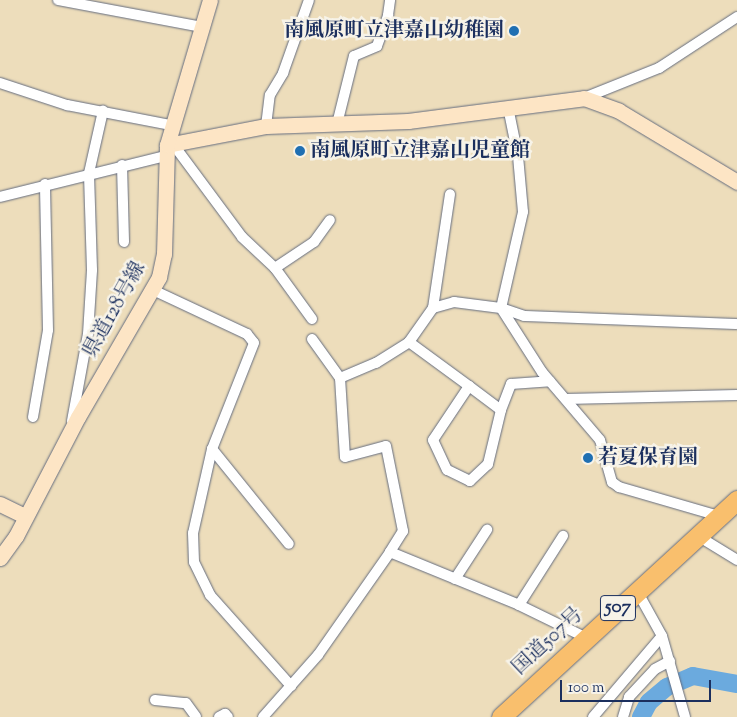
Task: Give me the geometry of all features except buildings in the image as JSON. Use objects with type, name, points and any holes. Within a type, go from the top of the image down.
[{"type":"highway","name":"国道507号","points":[[500,717],[737,500]]},
{"type":"street","points":[[58,0],[179,20],[202,27]]},
{"type":"street","name":"県道128号線","points":[[0,558],[16,536],[71,430],[154,290],[163,263],[168,148],[171,125],[210,0]]},
{"type":"street","points":[[266,126],[270,95],[283,73],[310,0]]},
{"type":"street","points":[[337,124],[354,56],[377,46],[388,15],[390,0]]},
{"type":"street","points":[[0,197],[122,165],[168,148],[266,126],[408,121],[584,98],[659,68],[737,17]]},
{"type":"street","points":[[0,83],[67,104],[171,125]]},
{"type":"street","points":[[584,98],[619,111],[737,182]]},
{"type":"street","points":[[508,107],[518,156],[523,212],[501,308],[550,381],[600,440],[612,482],[619,487],[719,516]]},
{"type":"street","points":[[71,430],[88,334],[92,279],[89,173],[104,111]]},
{"type":"street","points":[[168,148],[242,237],[275,268],[312,319]]},
{"type":"street","points":[[122,165],[124,242]]},
{"type":"street","points":[[33,417],[48,330],[45,184]]},
{"type":"street","points":[[340,378],[376,363],[410,342],[433,308],[450,194]]},
{"type":"street","points":[[275,268],[314,242],[330,220]]},
{"type":"street","points":[[154,290],[247,334],[254,343],[212,449],[193,533],[194,562],[210,595],[291,686]]},
{"type":"street","points":[[433,308],[454,302],[501,308],[524,316],[737,324]]},
{"type":"street","points":[[263,717],[318,655],[403,531],[386,446],[345,457],[340,378],[312,339]]},
{"type":"street","points":[[410,342],[501,410]]},
{"type":"street","points":[[468,386],[433,440],[447,470],[470,481],[488,464],[501,410],[511,384],[550,381]]},
{"type":"street","points":[[566,399],[737,395]]},
{"type":"street","points":[[212,449],[289,544]]},
{"type":"street","points":[[0,504],[25,516]]},
{"type":"street","points":[[455,579],[487,530]]},
{"type":"street","points":[[519,605],[563,536]]},
{"type":"street","points":[[698,536],[737,560]]},
{"type":"street","points":[[390,552],[519,605],[586,637]]},
{"type":"street","points":[[636,591],[662,636],[671,662],[685,717]]},
{"type":"street","points":[[593,717],[662,636]]},
{"type":"street","points":[[623,717],[629,697],[655,668],[671,662]]},
{"type":"street","points":[[156,700],[186,703],[196,717]]},
{"type":"street","points":[[219,717],[225,714],[228,717]]},
{"type":"waterway","points":[[641,717],[649,702],[667,687],[693,676],[737,684]]},
{"type":"place","name":"南風原町立津嘉山幼稚園","points":[[514,31]]},
{"type":"place","name":"南風原町立津嘉山児童館","points":[[300,151]]},
{"type":"place","name":"若夏保育園","points":[[588,458]]}]
